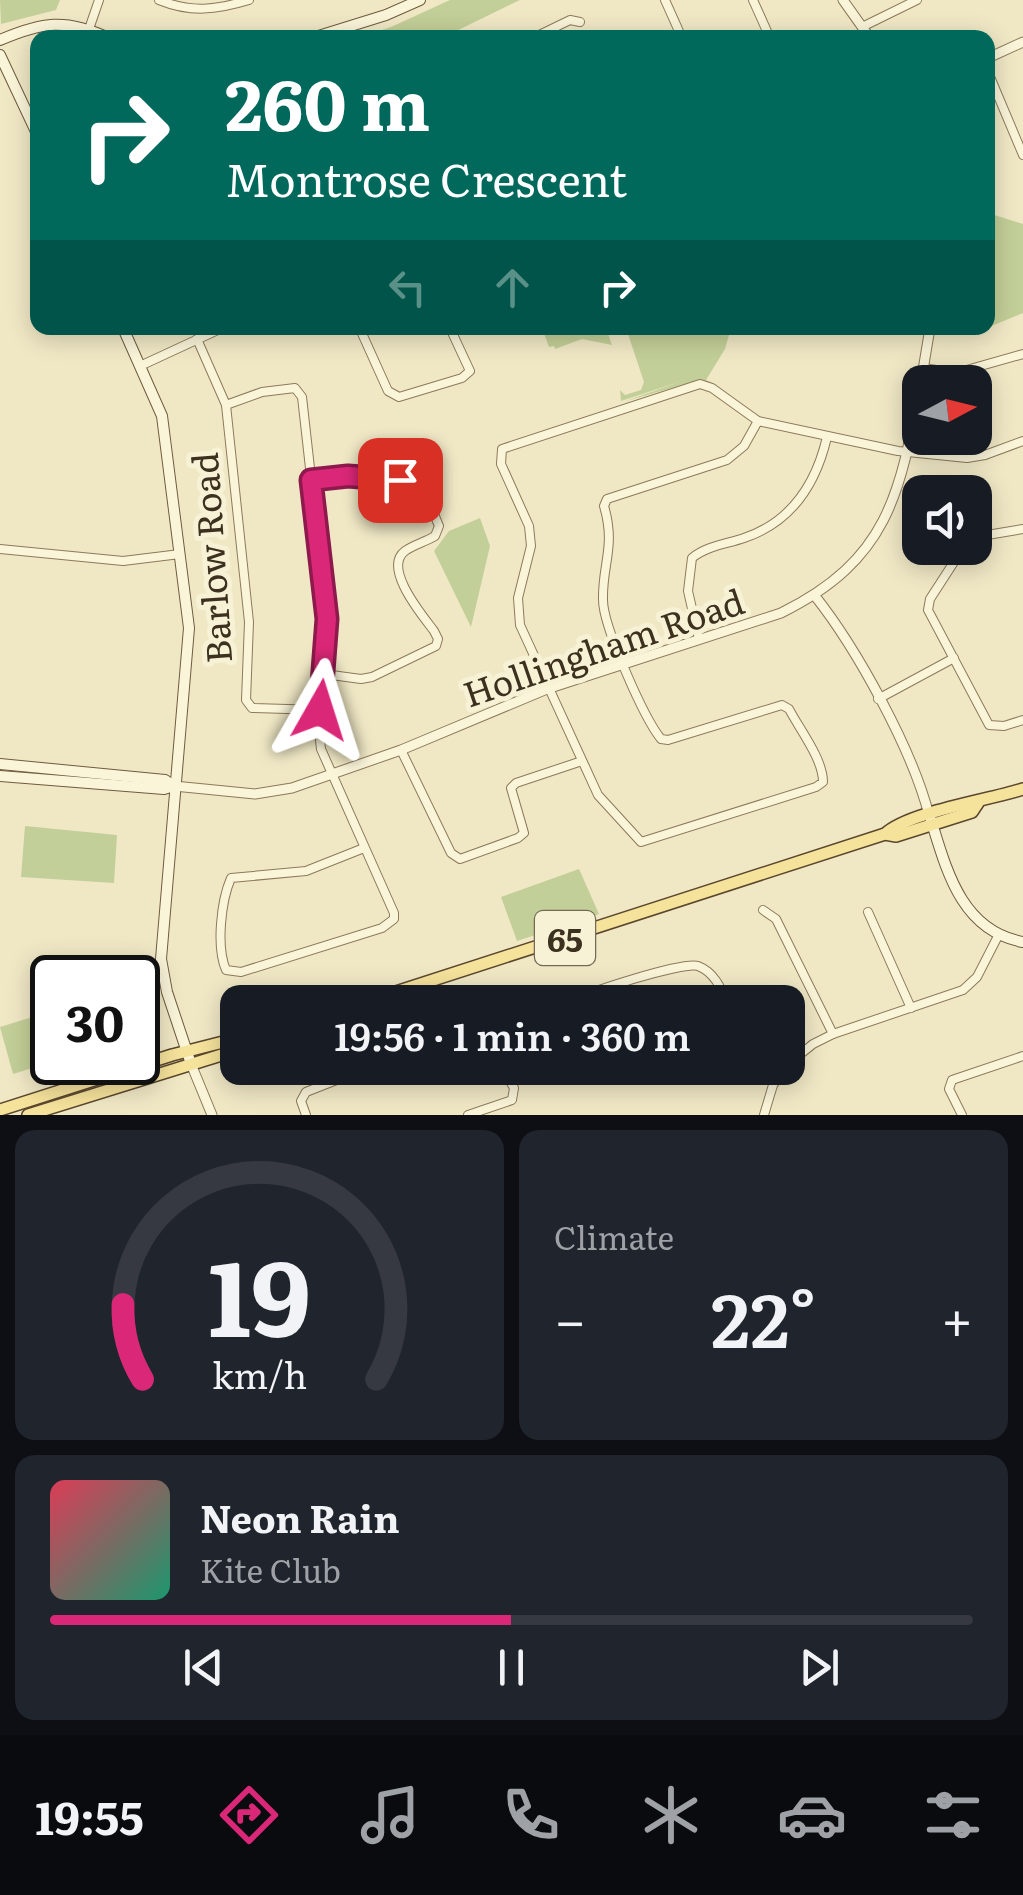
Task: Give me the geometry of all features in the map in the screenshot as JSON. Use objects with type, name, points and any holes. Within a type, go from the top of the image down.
[{"type":"main road","points":[[335,30],[420,0]]},
{"type":"main road","points":[[0,40],[33,26],[63,24],[93,30]]},
{"type":"main road","points":[[0,54],[30,119]]},
{"type":"main road","points":[[126,335],[162,416],[189,628],[161,959],[189,1058]]},
{"type":"main road","points":[[0,764],[165,780],[174,786]]},
{"type":"main road","points":[[0,776],[164,789],[174,786]]},
{"type":"main road","name":"65","points":[[417,985],[885,834],[893,826],[931,820],[968,802],[978,804],[1023,790]]},
{"type":"main road","points":[[931,820],[961,901],[998,936],[1023,942]]},
{"type":"main road","points":[[28,1115],[220,1044]]},
{"type":"main road","points":[[0,1110],[189,1058]]},
{"type":"street","points":[[89,28],[99,0]]},
{"type":"street","points":[[159,0],[183,9],[206,10],[249,0]]},
{"type":"street","points":[[666,0],[679,30]]},
{"type":"street","points":[[754,0],[767,30]]},
{"type":"street","points":[[843,0],[864,30]]},
{"type":"street","points":[[862,27],[916,0]]},
{"type":"street","points":[[550,30],[570,20],[580,22]]},
{"type":"street","points":[[995,55],[1023,42]]},
{"type":"street","points":[[995,89],[1023,155]]},
{"type":"street","points":[[140,366],[206,335]]},
{"type":"street","points":[[363,335],[388,391],[398,397],[462,378],[470,372],[453,335]]},
{"type":"street","name":"Hollingham Road","points":[[924,365],[929,335]]},
{"type":"street","name":"Barlow Road","points":[[197,339],[226,405],[249,622],[246,700],[252,708],[320,710]]},
{"type":"street","points":[[984,365],[1023,354]]},
{"type":"street","points":[[758,421],[744,446],[727,460],[610,497],[605,502],[610,552],[604,610],[661,739],[782,705],[789,709],[824,776],[823,782],[641,842],[598,795],[520,626],[518,598],[530,546],[530,526],[501,464],[502,449],[697,384],[712,388],[758,421],[902,451]]},
{"type":"street","points":[[226,405],[284,388],[300,391],[327,619],[320,750],[394,913],[392,922],[241,972],[226,970],[222,960],[222,924],[231,878],[306,871],[364,848]]},
{"type":"street","points":[[699,639],[688,590],[692,558],[704,550],[765,529],[784,517],[814,477],[827,437]]},
{"type":"street","points":[[992,454],[1023,441]]},
{"type":"street","name":"Hollingham Road","points":[[174,786],[255,794],[292,788],[402,750],[547,689],[781,613],[814,596],[854,562],[886,518],[907,455]]},
{"type":"street","points":[[938,455],[988,455]]},
{"type":"street","points":[[311,480],[348,476],[414,478],[420,481],[439,526],[435,536],[402,552],[399,560],[403,586],[434,631],[436,646],[372,677],[324,674]]},
{"type":"street","points":[[992,534],[1023,528]]},
{"type":"street","points":[[0,550],[123,561],[180,554]]},
{"type":"street","points":[[954,565],[928,607],[989,725],[1004,726],[1023,720]]},
{"type":"street","points":[[814,596],[856,656],[914,771],[931,820]]},
{"type":"street","points":[[878,699],[954,658]]},
{"type":"street","points":[[402,750],[451,853],[460,858],[524,833],[512,796],[511,788],[516,782],[582,761]]},
{"type":"street","points":[[763,910],[776,919],[790,943],[832,1034]]},
{"type":"street","points":[[868,912],[911,1008]]},
{"type":"street","points":[[805,1050],[832,1034],[957,993],[973,982],[998,936]]},
{"type":"street","points":[[623,985],[687,964],[708,971],[719,985]]},
{"type":"street","points":[[962,1115],[951,1093],[952,1080],[1023,1056]]},
{"type":"street","points":[[189,1058],[212,1115]]},
{"type":"street","points":[[306,1115],[301,1101],[306,1092],[324,1085]]},
{"type":"street","points":[[468,1115],[512,1100],[512,1085]]},
{"type":"street","points":[[764,1115],[775,1085]]},
{"type":"green space","points":[[0,0],[60,0],[56,10],[1,24]]},
{"type":"green space","points":[[450,0],[520,0],[458,30],[382,30]]},
{"type":"green space","points":[[995,215],[1023,224],[1023,313],[995,325]]},
{"type":"green space","points":[[545,335],[608,335],[612,345],[582,339],[555,349],[549,347]]},
{"type":"green space","points":[[628,335],[729,335],[706,380],[717,385],[715,388],[692,382],[623,402],[682,381],[621,401],[620,390],[625,395],[641,390],[644,382]]},
{"type":"green space","points":[[480,518],[490,546],[471,627],[434,551],[449,531]]},
{"type":"green space","points":[[25,826],[117,835],[114,883],[21,877]]},
{"type":"green space","points":[[579,869],[599,914],[517,941],[501,897]]},
{"type":"green space","points":[[30,1018],[30,1069],[13,1074],[0,1027]]},
{"type":"route","points":[[320,710],[328,633],[311,480],[334,476],[400,480]]}]
